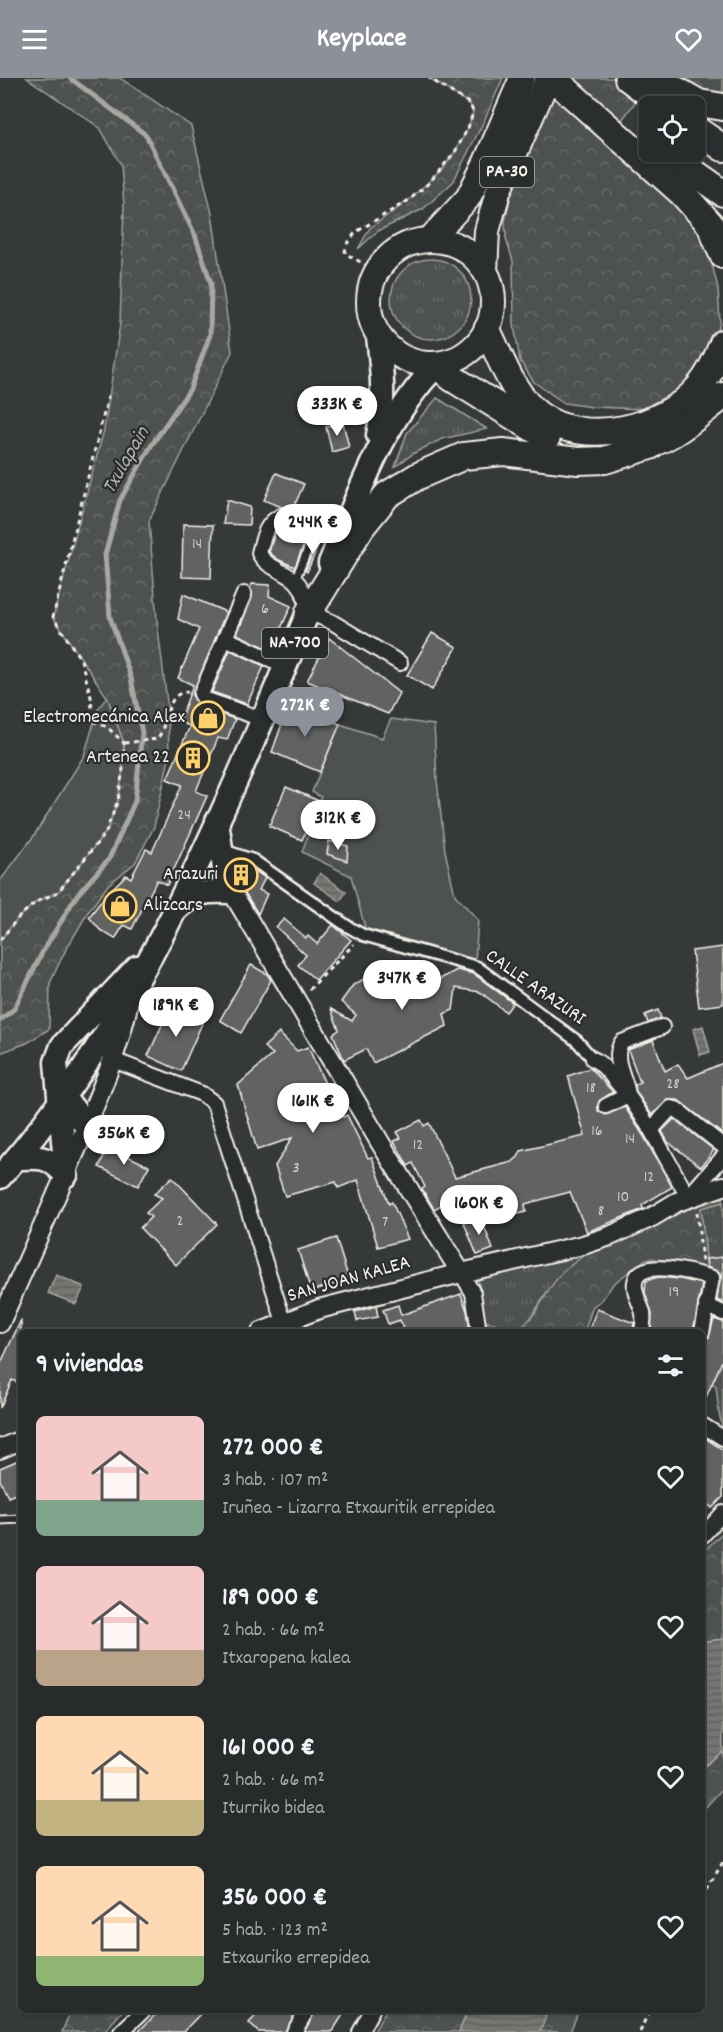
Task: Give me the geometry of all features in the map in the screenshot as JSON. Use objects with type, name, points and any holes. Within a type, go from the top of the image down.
[{"type":"highway","name":"PA-30","points":[[430,239],[468,198],[522,78]]},
{"type":"highway","name":"PA-30","points":[[485,271],[487,231],[498,192],[548,78]]},
{"type":"highway","points":[[553,78],[615,125],[639,136]]},
{"type":"highway","points":[[572,78],[643,157],[710,224],[723,255]]},
{"type":"highway","points":[[642,82],[655,96]]},
{"type":"highway","points":[[642,82],[699,103],[723,107]]},
{"type":"highway","points":[[705,136],[723,148]]},
{"type":"highway","points":[[679,162],[723,193]]},
{"type":"highway","points":[[430,239],[399,248],[376,271],[369,291],[368,308],[371,322],[387,347],[398,356],[416,363],[437,365],[452,378],[549,439],[570,447],[599,452],[650,446]]},
{"type":"highway","name":"PA-30","points":[[430,239],[449,242],[476,258],[485,271],[493,295],[491,318],[487,330],[478,343],[468,353],[455,360],[437,365]]},
{"type":"highway","points":[[487,330],[519,396],[538,414],[558,427],[589,432],[625,430],[650,422],[678,406],[699,387],[714,365],[723,343]]},
{"type":"highway","points":[[309,612],[362,526],[387,495],[418,476],[464,456],[503,452],[578,461],[605,460],[650,446],[679,429],[723,396]]},
{"type":"main road","name":"NA-700","points":[[372,463],[383,409],[378,336]]},
{"type":"main road","name":"NA-700","points":[[0,1177],[60,1100],[130,996],[175,910],[217,821],[372,463],[398,412],[437,365]]},
{"type":"main road","points":[[217,821],[220,849],[229,884]]},
{"type":"main road","points":[[195,868],[208,868],[220,872],[229,884]]},
{"type":"main road","points":[[175,910],[189,898],[201,892],[229,884]]},
{"type":"main road","points":[[66,1174],[56,1062],[62,1046],[156,946]]},
{"type":"main road","points":[[60,1100],[72,1107],[86,1126]]},
{"type":"main road","points":[[17,1158],[44,1157],[55,1163],[66,1174]]},
{"type":"street","points":[[356,501],[337,523],[326,529],[315,530],[281,516],[273,519],[264,534],[259,553],[263,561],[295,580],[301,588],[309,612],[339,626],[400,663]]},
{"type":"street","points":[[244,594],[201,694],[204,699],[262,719]]},
{"type":"street","points":[[225,638],[285,666]]},
{"type":"street","name":"CALLE ARAZURI","points":[[220,849],[254,860],[363,935],[477,967],[577,1041],[592,1059],[605,1068],[614,1082],[628,1095]]},
{"type":"street","points":[[229,884],[381,1144],[473,1293],[479,1329]]},
{"type":"street","points":[[0,1323],[66,1174],[113,1060],[124,1028],[130,996]]},
{"type":"street","points":[[662,1027],[622,1042],[618,1047],[617,1055],[628,1095],[651,1130],[693,1204]]},
{"type":"street","points":[[113,1060],[202,1094],[214,1103],[284,1322]]},
{"type":"street","points":[[606,1106],[628,1095]]},
{"type":"street","points":[[651,1130],[671,1108],[676,1109],[723,1146]]},
{"type":"street","name":"SAN JOAN KALEA","points":[[693,1204],[723,1157]]},
{"type":"street","name":"SAN JOAN KALEA","points":[[268,1329],[319,1309],[583,1245],[693,1204],[723,1186]]},
{"type":"street","points":[[642,1329],[644,1315],[635,1282],[640,1272],[648,1268],[713,1276],[702,1329]]},
{"type":"street","points":[[706,1305],[723,1313]]},
{"type":"street","points":[[705,1427],[723,1438]]},
{"type":"street","points":[[0,1449],[18,1441]]},
{"type":"street","points":[[705,1527],[723,1513]]},
{"type":"street","points":[[121,2032],[141,2013]]},
{"type":"street","points":[[294,2032],[305,2013]]},
{"type":"street","points":[[360,2032],[370,2013]]},
{"type":"lane","points":[[295,580],[315,530]]},
{"type":"lane","points":[[0,1520],[18,1519]]},
{"type":"path","points":[[376,271],[345,253],[346,245],[356,232],[409,200],[429,183],[454,152],[468,128],[473,112],[470,104],[429,78]]},
{"type":"path","points":[[0,940],[18,918],[36,902],[58,892],[106,832],[118,800],[124,743],[107,727],[93,721],[91,697],[81,660],[53,617],[109,393]]},
{"type":"path","points":[[124,743],[157,739],[162,734],[168,710],[177,695],[184,692],[201,694]]},
{"type":"path","points":[[297,1002],[363,935]]},
{"type":"path","points":[[693,1204],[713,1276]]},
{"type":"path","points":[[705,1892],[723,1862]]},
{"type":"path","points":[[640,2032],[648,2013]]},
{"type":"green space","points":[[27,78],[120,78],[191,126],[212,214],[232,352],[149,521],[157,621],[168,710],[169,758],[154,827],[135,863],[108,885],[88,912],[63,955],[50,983],[49,1029],[27,1043],[0,1053],[0,940],[18,918],[36,902],[58,892],[106,832],[118,800],[124,743],[107,697],[53,617],[104,430],[120,324],[124,206],[121,165],[100,128]]},
{"type":"green space","points":[[429,78],[503,78],[453,182],[423,209],[378,231],[358,249],[370,228],[409,200],[441,170],[455,152],[468,128],[473,112],[470,104]]},
{"type":"green space","points":[[559,78],[653,78],[605,143],[653,181],[702,232],[718,288],[720,323],[712,346],[691,383],[642,409],[592,407],[564,403],[534,382],[520,361],[514,325],[513,261],[506,239],[505,221],[516,173]]},
{"type":"green space","points":[[682,78],[723,78],[723,96],[707,93]]},
{"type":"green space","points":[[431,259],[446,262],[459,271],[468,284],[471,299],[468,314],[459,327],[446,336],[431,339],[416,336],[403,327],[394,314],[391,299],[394,284],[403,271],[416,262]]},
{"type":"green space","points":[[437,398],[487,429],[442,439],[414,453],[395,467],[407,433]]},
{"type":"green space","points":[[107,697],[124,743],[118,800],[106,832],[58,892],[36,902],[18,918],[0,940],[0,881],[33,837],[84,756],[98,709]]},
{"type":"green space","points":[[391,719],[434,725],[445,851],[455,895],[478,920],[475,960],[365,928],[351,876],[302,852],[321,797],[312,792],[340,724],[382,738]]},
{"type":"green space","points":[[723,1193],[723,1202],[701,1208],[707,1270],[669,1260],[646,1259],[613,1284],[602,1300],[593,1306],[585,1329],[519,1329],[530,1319],[559,1276],[583,1256],[621,1234]]},
{"type":"green space","points":[[723,1202],[723,1267],[719,1268],[717,1258],[706,1259],[701,1208]]},
{"type":"green space","points":[[591,1251],[564,1271],[528,1322],[520,1329],[503,1329],[497,1324],[483,1321],[478,1277]]},
{"type":"green space","points":[[483,1321],[497,1324],[503,1329],[484,1329]]},
{"type":"green space","points":[[723,1359],[723,1430],[716,1386],[712,1384]]},
{"type":"green space","points":[[723,1532],[723,1639],[705,1642],[705,1550]]},
{"type":"green space","points":[[723,1751],[723,1788],[705,1808],[705,1766]]},
{"type":"green space","points":[[70,2013],[120,2013],[104,2032],[62,2032]]},
{"type":"green space","points":[[384,2013],[467,2013],[459,2032],[374,2032]]},
{"type":"green space","points":[[547,2013],[578,2013],[570,2032],[540,2032]]},
{"type":"shaded area","points":[[320,873],[346,892],[340,901],[314,883]]},
{"type":"shaded area","points":[[703,1026],[710,1052],[700,1055],[693,1029]]},
{"type":"shaded area","points":[[56,1275],[84,1287],[76,1304],[48,1293]]},
{"type":"shaded area","points":[[723,1639],[723,1751],[705,1766],[705,1642]]},
{"type":"shaded area","points":[[467,2013],[547,2013],[540,2032],[459,2032]]},
{"type":"building","points":[[343,423],[349,447],[332,452],[326,427]]},
{"type":"building","points":[[276,473],[304,484],[292,511],[264,500]]},
{"type":"building","points":[[227,500],[250,507],[249,525],[223,524]]},
{"type":"building","points":[[183,524],[213,525],[211,578],[182,577]]},
{"type":"building","points":[[281,526],[307,536],[295,567],[277,559],[269,552],[275,533]]},
{"type":"building","points":[[319,538],[321,539],[307,572],[305,571]]},
{"type":"building","points":[[252,584],[270,585],[269,596],[291,606],[271,650],[237,634],[252,598],[250,588]]},
{"type":"building","points":[[183,594],[226,612],[192,695],[200,707],[235,719],[227,740],[218,738],[196,791],[207,796],[167,885],[157,880],[132,929],[124,925],[115,939],[100,930],[89,917],[105,896],[126,875],[131,878],[146,849],[152,852],[182,785],[167,779],[190,726],[179,722],[193,685],[178,678],[199,629],[178,619]]},
{"type":"building","points":[[432,633],[457,647],[432,690],[407,675]]},
{"type":"building","points":[[329,638],[399,693],[388,714],[307,681]]},
{"type":"building","points":[[230,650],[264,666],[247,704],[212,692]]},
{"type":"building","points":[[289,704],[340,724],[320,772],[272,752]]},
{"type":"building","points":[[286,787],[319,801],[302,840],[269,826]]},
{"type":"building","points":[[329,841],[348,846],[347,861],[327,854]]},
{"type":"building","points":[[248,866],[265,878],[259,890],[267,894],[258,914],[245,893],[238,872],[238,870],[244,873]]},
{"type":"building","points":[[284,919],[306,938],[308,936],[317,944],[333,925],[351,940],[316,980],[298,965],[306,955],[276,927]]},
{"type":"building","points":[[723,947],[723,1004],[699,1007],[692,951]]},
{"type":"building","points":[[251,965],[267,974],[271,980],[241,1033],[220,1020]]},
{"type":"building","points":[[457,970],[474,974],[513,1003],[506,1012],[480,992],[456,988],[453,1010],[444,1014],[447,1026],[373,1063],[366,1049],[344,1060],[333,1034],[339,1030],[331,1009],[352,1021],[356,1015],[341,1002],[353,985],[371,975],[438,980]]},
{"type":"building","points":[[171,1005],[203,1021],[181,1071],[148,1056]]},
{"type":"building","points":[[658,1010],[661,1018],[648,1023],[645,1015]]},
{"type":"building","points":[[279,1033],[297,1051],[308,1047],[328,1090],[332,1089],[343,1117],[347,1115],[368,1158],[372,1157],[389,1204],[392,1202],[408,1239],[378,1247],[358,1180],[338,1188],[336,1182],[285,1196],[275,1166],[292,1138],[257,1150],[238,1085],[273,1054],[264,1047]]},
{"type":"building","points":[[653,1040],[665,1071],[678,1064],[688,1078],[723,1063],[723,1132],[721,1133],[678,1100],[668,1100],[652,1115],[636,1092],[635,1085],[640,1082],[628,1050]]},
{"type":"building","points":[[590,1068],[613,1092],[599,1101],[598,1111],[606,1115],[625,1107],[672,1187],[642,1205],[643,1209],[587,1232],[570,1192],[525,1204],[526,1212],[487,1222],[477,1186],[434,1209],[422,1189],[425,1187],[413,1163],[408,1166],[394,1141],[401,1138],[397,1132],[421,1120],[424,1126],[429,1123],[455,1177],[512,1162],[521,1151],[585,1136],[568,1076]]},
{"type":"building","points":[[674,1119],[714,1150],[701,1167],[668,1142],[662,1131]]},
{"type":"building","points":[[108,1147],[149,1166],[138,1186],[99,1167]]},
{"type":"building","points":[[172,1177],[217,1224],[176,1265],[140,1228],[151,1217],[146,1213],[162,1198],[154,1194]]},
{"type":"building","points":[[480,1216],[493,1249],[477,1255],[464,1223]]},
{"type":"building","points":[[336,1238],[349,1280],[311,1291],[298,1250]]},
{"type":"building","points":[[723,1257],[723,1303],[717,1300],[720,1274],[707,1267],[706,1259]]},
{"type":"building","points":[[658,1277],[702,1284],[694,1329],[651,1329],[652,1314],[645,1293],[646,1281]]},
{"type":"building","points":[[461,1294],[470,1329],[403,1329],[400,1320],[388,1324],[383,1310],[398,1305],[401,1315]]},
{"type":"building","points":[[376,1306],[378,1317],[357,1321],[355,1312]]},
{"type":"building","points":[[597,1309],[634,1323],[633,1329],[589,1329]]},
{"type":"building","points":[[714,1319],[723,1322],[723,1359],[705,1399],[705,1339],[709,1337]]},
{"type":"building","points":[[21,1320],[21,1329],[18,1329],[18,1383],[12,1380],[0,1408],[0,1365]]},
{"type":"building","points":[[705,1438],[723,1450],[723,1497],[712,1508],[705,1502]]},
{"type":"building","points":[[18,1460],[18,1493],[8,1497],[0,1480],[0,1468]]},
{"type":"building","points":[[157,2013],[201,2013],[183,2032],[138,2032]]},
{"type":"building","points":[[258,2013],[295,2013],[285,2032],[258,2032],[249,2023]]},
{"type":"building","points":[[314,2013],[344,2013],[332,2032],[304,2032]]},
{"type":"waterway","name":"Txulapain","points":[[0,1020],[14,1009],[43,951],[77,895],[109,859],[135,801],[142,733],[131,678],[110,617],[105,555],[120,500],[151,446],[190,389],[210,335],[211,283],[195,235],[146,135],[70,78]]},
{"type":"place","name":"Electromecánica Alex","points":[[208,718]]},
{"type":"place","name":"Artenea 22","points":[[193,758]]},
{"type":"place","name":"Arazuri","points":[[241,875]]},
{"type":"place","name":"Alizcars","points":[[120,906]]}]
